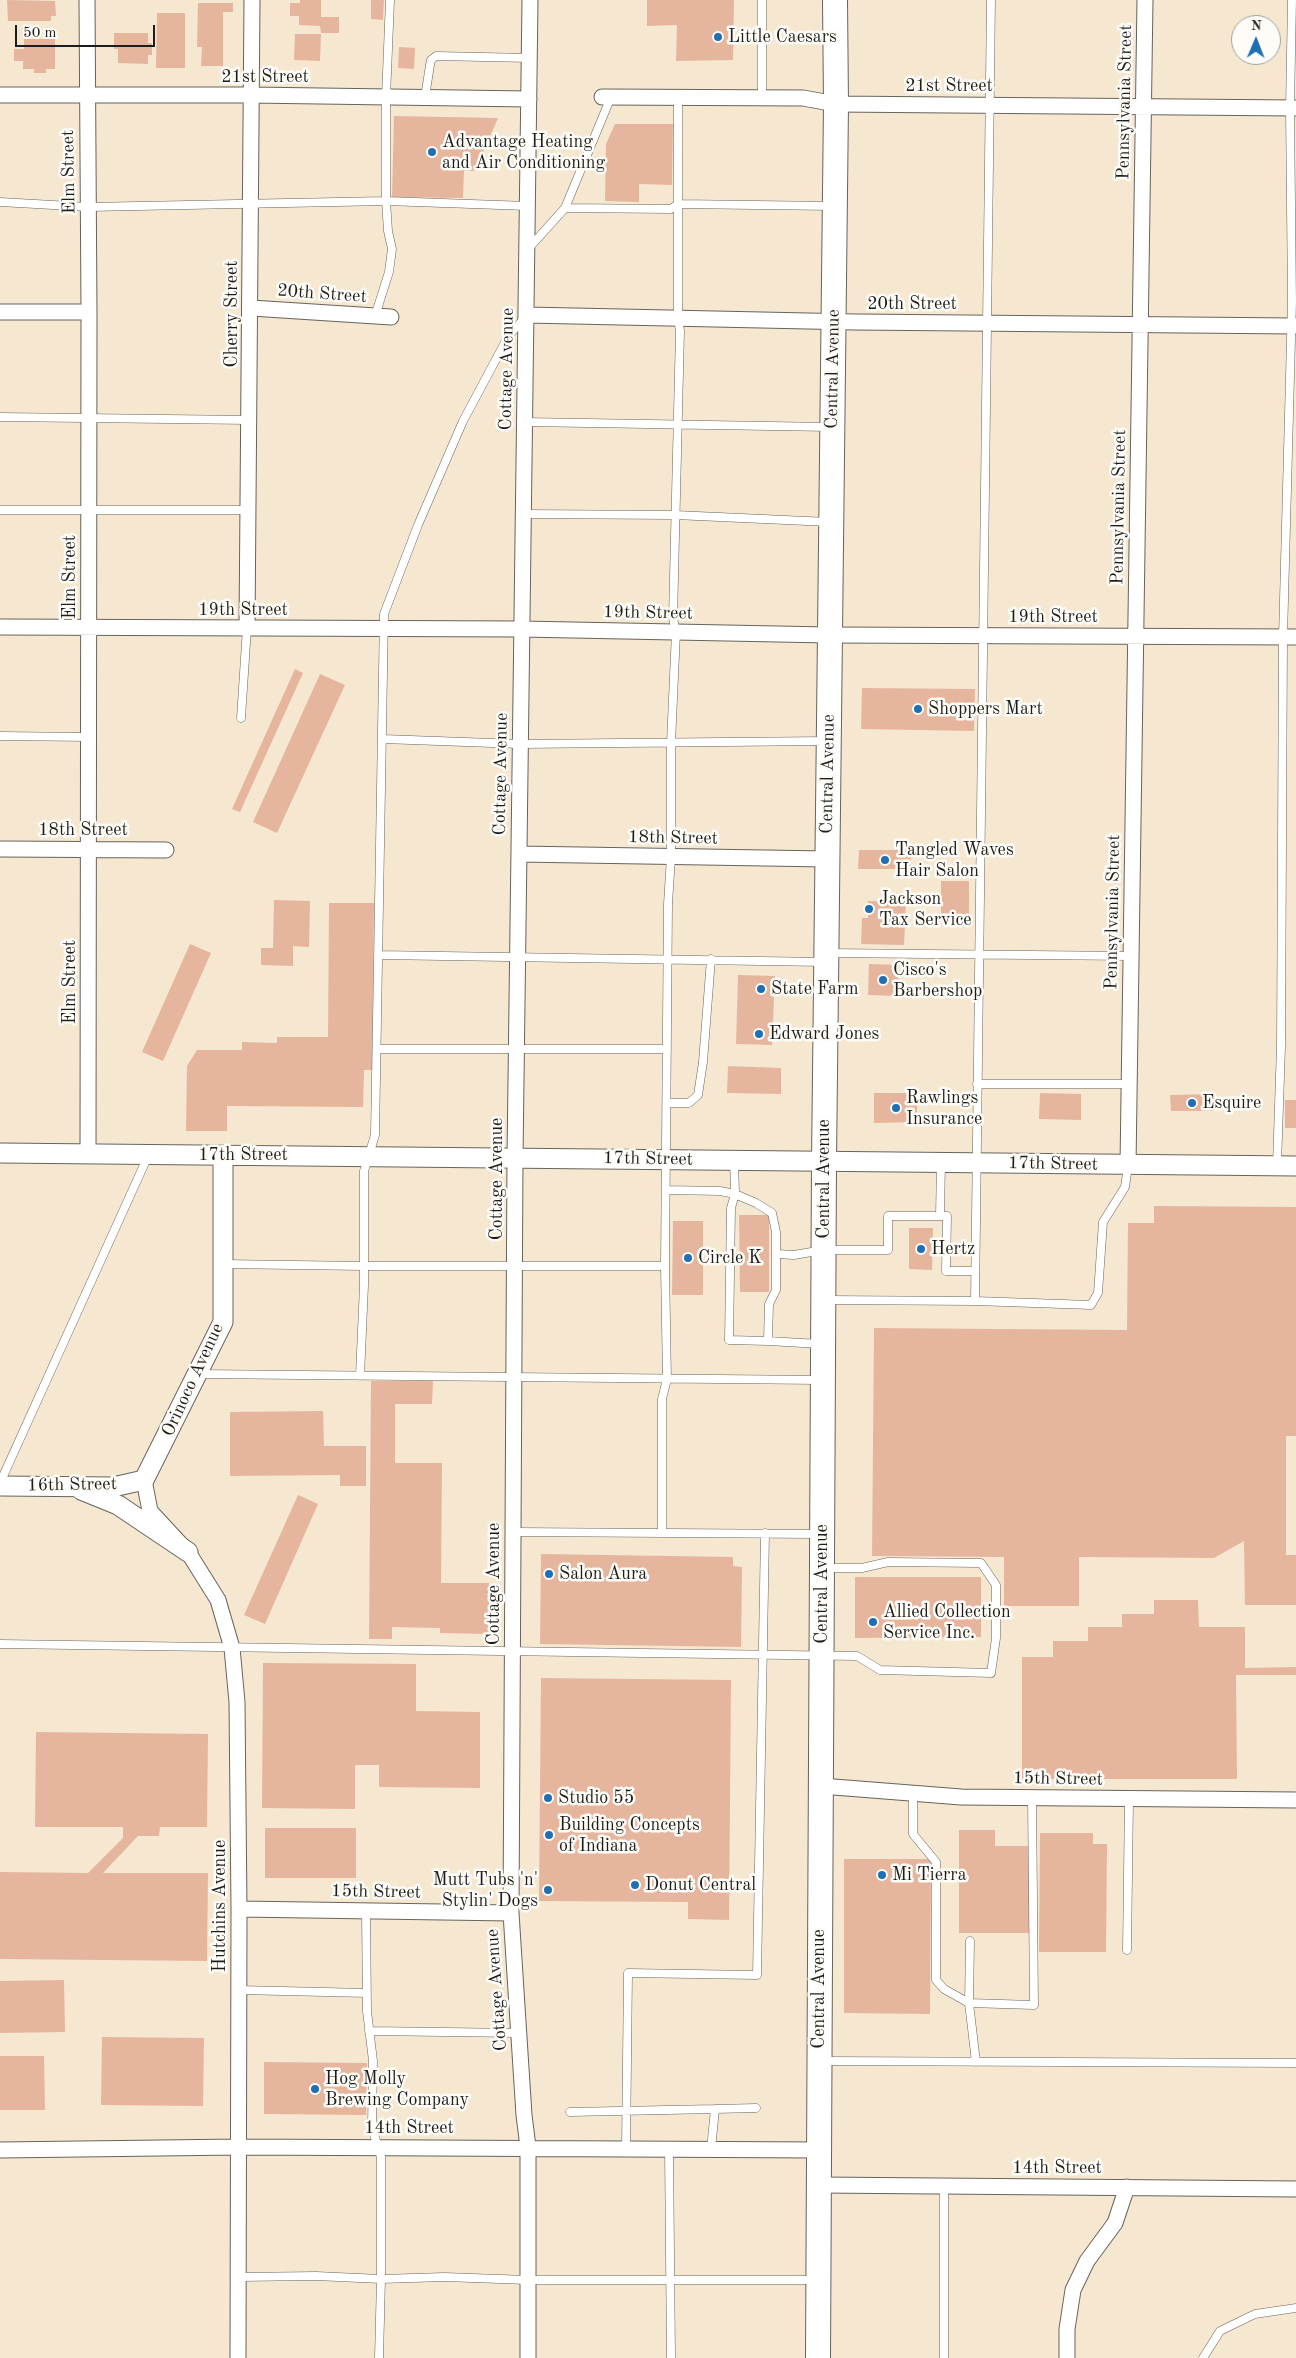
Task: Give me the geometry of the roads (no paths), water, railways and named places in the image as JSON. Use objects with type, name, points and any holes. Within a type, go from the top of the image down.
[{"type":"main road","name":"Central Avenue","points":[[818,2358],[823,1250],[836,0]]},
{"type":"street","name":"Elm Street","points":[[87,0],[89,312],[88,1154]]},
{"type":"street","name":"Cherry Street","points":[[247,628],[252,0]]},
{"type":"street","name":"Cottage Avenue","points":[[528,2358],[528,2147],[511,1913],[515,1156],[530,0]]},
{"type":"street","name":"Pennsylvania Street","points":[[1128,1165],[1145,0]]},
{"type":"street","name":"21st Street","points":[[0,96],[529,99]]},
{"type":"street","name":"21st Street","points":[[607,97],[803,98],[836,104],[1293,108]]},
{"type":"street","name":"20th Street","points":[[251,308],[390,317]]},
{"type":"street","points":[[0,312],[89,312]]},
{"type":"street","name":"20th Street","points":[[527,315],[834,322],[1293,326]]},
{"type":"street","name":"19th Street","points":[[0,627],[521,629],[829,635],[1290,637]]},
{"type":"street","name":"18th Street","points":[[0,849],[166,850]]},
{"type":"street","name":"18th Street","points":[[519,854],[827,859]]},
{"type":"street","name":"17th Street","points":[[0,1153],[515,1156],[1287,1166]]},
{"type":"street","name":"Orinoco Avenue","points":[[144,1480],[222,1322],[223,1154]]},
{"type":"street","name":"16th Street","points":[[0,1484],[113,1487],[144,1480]]},
{"type":"street","name":"Hutchins Avenue","points":[[144,1480],[150,1511],[188,1552],[218,1600],[232,1648],[237,1702],[239,1909],[240,2147],[238,2358]]},
{"type":"street","points":[[70,1486],[118,1505],[188,1552]]},
{"type":"street","name":"15th Street","points":[[820,1786],[961,1797],[1296,1800]]},
{"type":"street","name":"15th Street","points":[[239,1909],[511,1913]]},
{"type":"street","name":"14th Street","points":[[0,2150],[240,2147],[818,2150]]},
{"type":"street","name":"14th Street","points":[[819,2185],[1296,2189]]},
{"type":"street","points":[[1067,2358],[1067,2329],[1073,2290],[1087,2261],[1115,2223],[1127,2188]]},
{"type":"lane","points":[[375,316],[389,272],[392,250],[388,230],[386,201],[386,97],[390,0]]},
{"type":"lane","points":[[762,0],[762,98]]},
{"type":"lane","points":[[975,1301],[991,0]]},
{"type":"lane","points":[[1287,1166],[1282,1036],[1290,637],[1293,326],[1292,0]]},
{"type":"lane","points":[[425,97],[430,64],[436,56],[530,58]]},
{"type":"lane","points":[[528,249],[565,208],[607,97]]},
{"type":"lane","points":[[662,1532],[662,1399],[667,1379],[665,1266],[668,1103],[668,904],[671,856],[671,743],[676,632],[673,618],[680,331],[678,318],[678,98]]},
{"type":"lane","points":[[0,202],[88,207],[386,201],[528,206]]},
{"type":"lane","points":[[565,208],[671,209],[678,204],[835,206]]},
{"type":"lane","points":[[360,1376],[364,1266],[364,1171],[375,1135],[384,614],[418,525],[463,421],[509,336],[527,315]]},
{"type":"lane","points":[[0,417],[250,420]]},
{"type":"lane","points":[[525,422],[678,426],[832,427]]},
{"type":"lane","points":[[0,510],[249,510]]},
{"type":"lane","points":[[523,514],[675,515],[831,522]]},
{"type":"lane","points":[[241,718],[247,628]]},
{"type":"lane","points":[[0,736],[89,737]]},
{"type":"lane","points":[[383,739],[520,744],[828,742]]},
{"type":"lane","points":[[379,955],[711,960],[1131,956]]},
{"type":"lane","points":[[668,1103],[689,1103],[698,1095],[703,1062],[711,960]]},
{"type":"lane","points":[[377,1049],[667,1049]]},
{"type":"lane","points":[[977,1084],[1129,1084]]},
{"type":"lane","points":[[0,1484],[149,1154]]},
{"type":"lane","points":[[734,1160],[735,1194],[731,1208],[728,1340],[823,1344]]},
{"type":"lane","points":[[940,1216],[941,1162]]},
{"type":"lane","points":[[823,1300],[1090,1304],[1098,1292],[1103,1222],[1125,1187],[1128,1165]]},
{"type":"lane","points":[[666,1190],[720,1191],[735,1194],[756,1203],[772,1213],[776,1232],[776,1290],[769,1304],[768,1341]]},
{"type":"lane","points":[[776,1254],[794,1255],[823,1250],[888,1250],[888,1216],[947,1216],[946,1271],[975,1271]]},
{"type":"lane","points":[[222,1264],[665,1266]]},
{"type":"lane","points":[[198,1374],[823,1380]]},
{"type":"lane","points":[[514,1532],[822,1534]]},
{"type":"lane","points":[[626,2148],[628,2111],[628,1973],[758,1975],[765,1533]]},
{"type":"lane","points":[[0,1644],[857,1656],[880,1670],[990,1673],[996,1638],[996,1585],[981,1563],[888,1562],[862,1568],[822,1568]]},
{"type":"lane","points":[[913,1793],[913,1834],[936,1862],[936,1980],[944,1989],[969,2003],[1034,2004],[1032,1798]]},
{"type":"lane","points":[[1127,1950],[1129,1798]]},
{"type":"lane","points":[[366,1911],[367,1993],[373,2061],[372,2128],[381,2157],[379,2358]]},
{"type":"lane","points":[[970,1941],[969,2003],[976,2062]]},
{"type":"lane","points":[[239,1990],[367,1993]]},
{"type":"lane","points":[[369,2031],[519,2033]]},
{"type":"lane","points":[[819,2061],[1296,2063]]},
{"type":"lane","points":[[570,2112],[756,2108]]},
{"type":"lane","points":[[711,2149],[715,2109]]},
{"type":"lane","points":[[669,2149],[671,2358]]},
{"type":"lane","points":[[944,2186],[944,2358]]},
{"type":"lane","points":[[238,2277],[316,2276],[381,2280],[444,2277],[528,2280],[818,2280]]},
{"type":"lane","points":[[1203,2358],[1220,2331],[1255,2314],[1296,2308]]},
{"type":"place","name":"Little Caesars","points":[[718,37]]},
{"type":"place","name":"Advantage Heating and Air Conditioning","points":[[432,152]]},
{"type":"place","name":"Shoppers Mart","points":[[918,709]]},
{"type":"place","name":"Tangled Waves Hair Salon","points":[[885,860]]},
{"type":"place","name":"Jackson Tax Service","points":[[869,909]]},
{"type":"place","name":"Cisco's Barbershop","points":[[883,980]]},
{"type":"place","name":"State Farm","points":[[761,989]]},
{"type":"place","name":"Edward Jones","points":[[759,1034]]},
{"type":"place","name":"Esquire","points":[[1192,1103]]},
{"type":"place","name":"Rawlings Insurance","points":[[896,1108]]},
{"type":"place","name":"Hertz","points":[[921,1249]]},
{"type":"place","name":"Circle K","points":[[688,1258]]},
{"type":"place","name":"Salon Aura","points":[[549,1574]]},
{"type":"place","name":"Allied Collection Service Inc.","points":[[873,1622]]},
{"type":"place","name":"Studio 55","points":[[548,1798]]},
{"type":"place","name":"Building Concepts of Indiana","points":[[549,1835]]},
{"type":"place","name":"Mi Tierra","points":[[882,1875]]},
{"type":"place","name":"Donut Central","points":[[635,1885]]},
{"type":"place","name":"Mutt Tubs 'n' Stylin' Dogs","points":[[548,1890]]},
{"type":"place","name":"Hog Molly Brewing Company","points":[[315,2089]]}]
